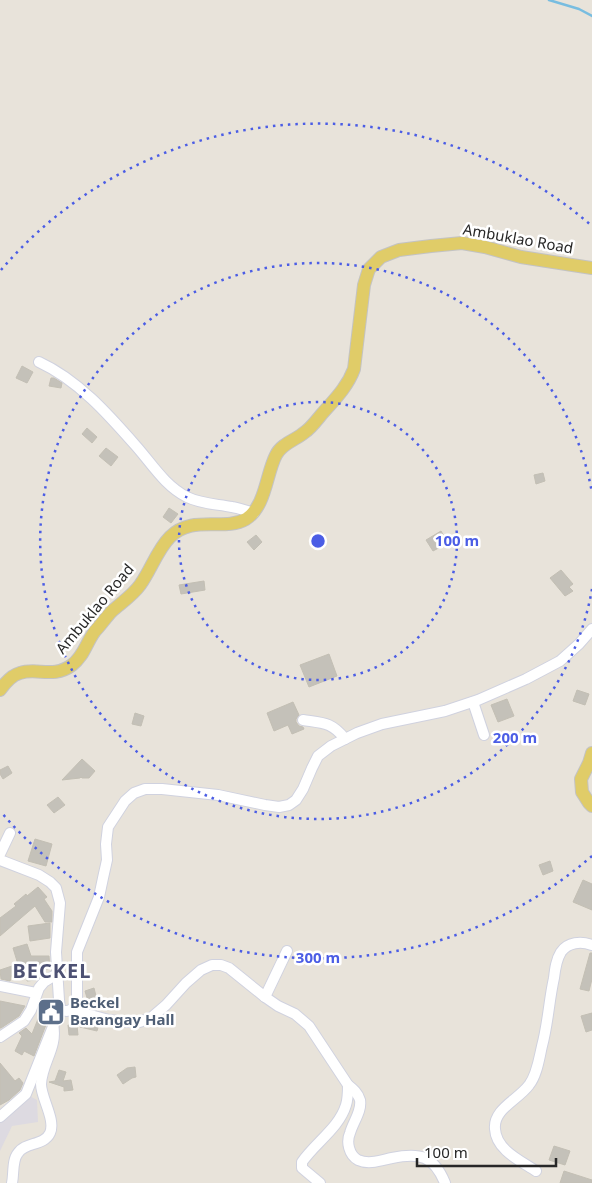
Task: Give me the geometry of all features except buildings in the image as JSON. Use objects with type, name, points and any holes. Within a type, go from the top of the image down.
[{"type":"main road","name":"Ambuklao Road","points":[[0,690],[11,678],[20,673],[30,671],[46,673],[62,671],[72,665],[80,657],[94,634],[111,612],[140,586],[164,544],[171,536],[193,525],[232,524],[244,520],[254,513],[264,491],[276,455],[281,447],[306,432],[343,390],[354,370],[364,284],[369,269],[381,257],[400,250],[462,244],[485,247],[521,257],[592,268]]},
{"type":"main road","points":[[592,753],[589,764],[581,779],[582,792],[592,806]]},
{"type":"street","points":[[39,362],[54,369],[76,384],[117,424],[163,479],[172,487],[188,498],[254,513]]},
{"type":"street","points":[[72,1010],[76,1000],[77,952],[99,897],[104,878],[107,860],[108,827],[125,801],[134,793],[145,789],[162,789],[218,795],[279,807],[289,805],[296,800],[303,789],[318,756],[332,746],[382,724],[445,711],[473,702],[526,679],[560,661],[592,629]]},
{"type":"street","points":[[473,702],[484,734]]},
{"type":"street","points":[[303,720],[330,725],[339,731],[345,739]]},
{"type":"street","points":[[0,854],[10,833]]},
{"type":"street","points":[[0,860],[39,875],[50,882],[56,888],[60,903],[56,952],[60,1009],[26,1094],[0,1117]]},
{"type":"street","points":[[536,1171],[506,1151],[499,1143],[494,1128],[495,1121],[499,1113],[529,1085],[534,1075],[544,1038],[556,965],[562,952],[567,946],[574,944],[583,942],[592,945]]},
{"type":"street","points":[[265,997],[287,951]]},
{"type":"street","points":[[60,1009],[65,1012],[72,1010],[109,1020],[140,1022],[152,1017],[166,1005],[200,970],[212,965],[221,965],[229,968],[265,997],[294,1014],[309,1026],[348,1085],[356,1092],[360,1101],[359,1111],[349,1134],[350,1153],[357,1159],[365,1162],[416,1155],[429,1160],[439,1170],[445,1183]]},
{"type":"street","points":[[0,1037],[24,1021],[31,1010],[36,993],[44,982],[57,974]]},
{"type":"street","points":[[0,986],[36,993]]},
{"type":"street","points":[[12,1183],[17,1154],[24,1148],[46,1137],[50,1132],[51,1125],[41,1085],[42,1074],[51,1052],[54,1038],[54,1024]]},
{"type":"street","points":[[320,1183],[302,1168],[302,1162],[338,1122],[348,1099],[348,1085]]},
{"type":"shaded area","points":[[22,1092],[37,1100],[38,1122],[12,1126],[0,1151],[0,1110]]},
{"type":"waterway","points":[[549,0],[579,9],[592,16]]},
{"type":"place","name":"Beckel Barangay Hall","points":[[51,1012]]},
{"type":"district","name":"BECKEL","points":[[52,971]]}]
